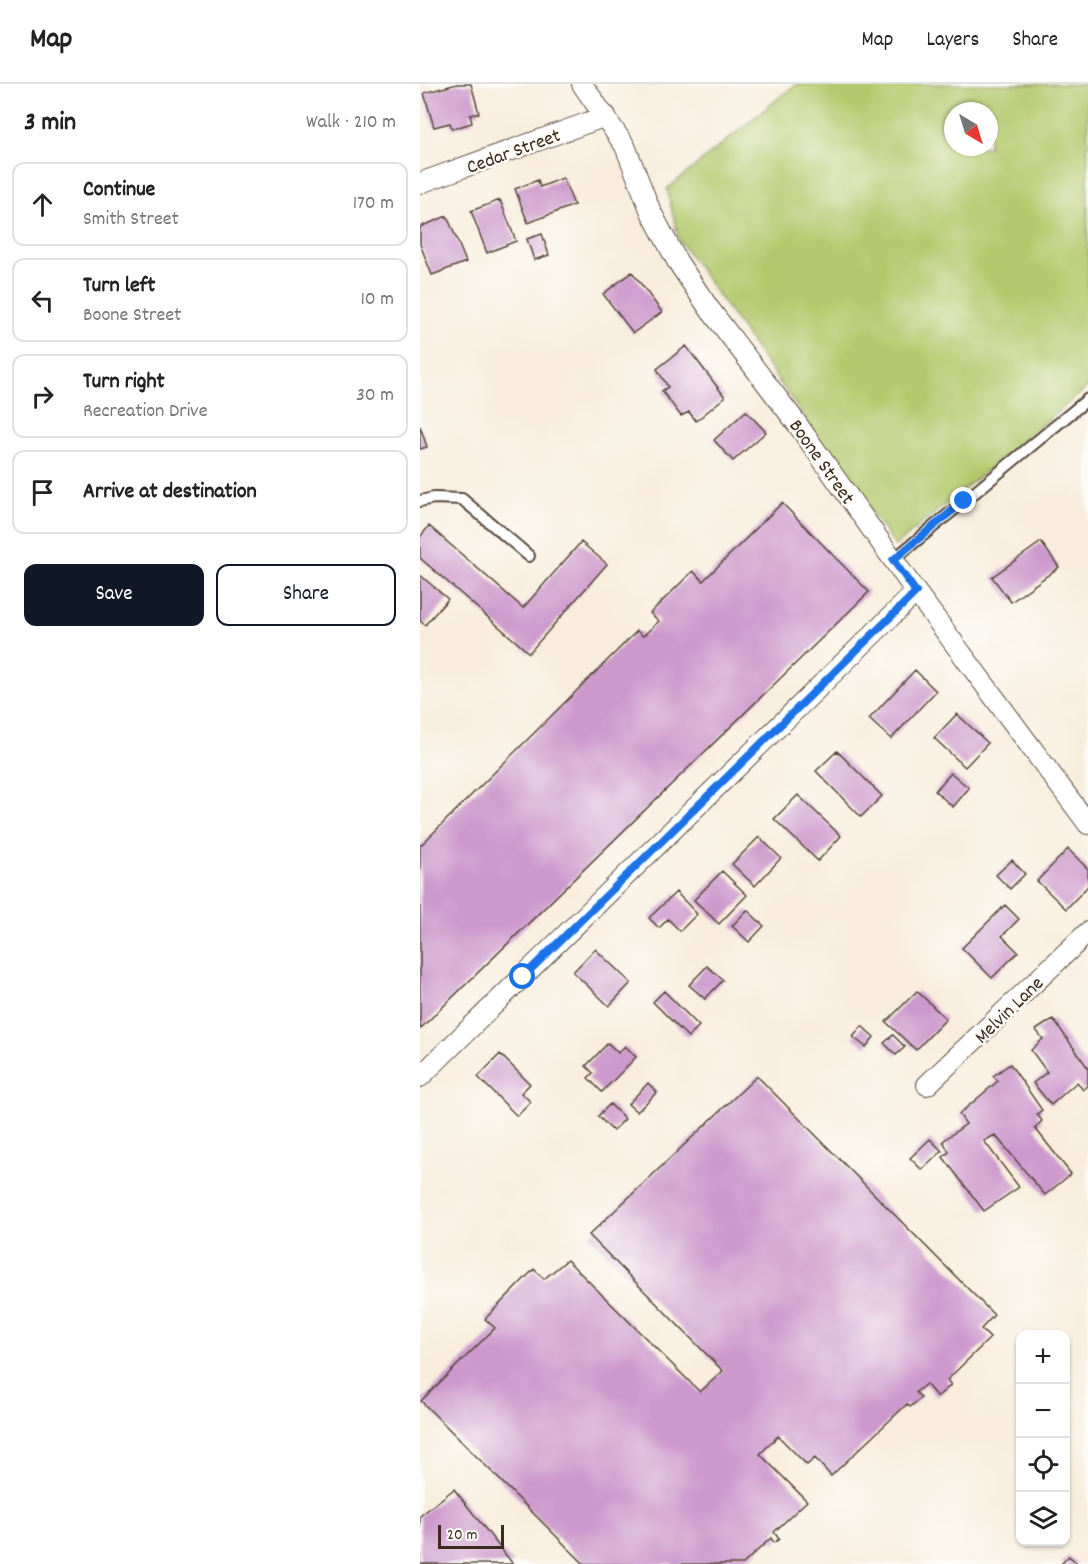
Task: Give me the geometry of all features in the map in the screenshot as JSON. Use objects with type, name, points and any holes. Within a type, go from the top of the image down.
[{"type":"street","name":"Boone Street","points":[[582,84],[625,146],[651,212],[677,261],[708,307],[795,421],[916,592],[1088,824]]},
{"type":"street","name":"Cedar Street","points":[[420,183],[606,116]]},
{"type":"street","points":[[420,1077],[916,592]]},
{"type":"street","name":"Melvin Lane","points":[[927,1085],[1088,932]]},
{"type":"lane","points":[[893,560],[1088,399]]},
{"type":"lane","points":[[420,501],[434,498],[462,499],[529,556]]},
{"type":"green space","points":[[796,84],[1088,84],[1088,387],[895,546],[679,240],[667,189]]},
{"type":"building","points":[[457,84],[471,84],[479,113],[470,115],[472,123],[452,129],[450,123],[434,127],[424,93]]},
{"type":"building","points":[[563,178],[574,205],[528,223],[515,189],[538,180],[540,187]]},
{"type":"building","points":[[500,200],[516,241],[487,253],[471,211]]},
{"type":"building","points":[[447,216],[466,262],[432,275],[420,244],[420,227]]},
{"type":"building","points":[[542,234],[549,255],[534,260],[527,239]]},
{"type":"building","points":[[632,272],[662,312],[633,333],[603,294]]},
{"type":"building","points":[[686,346],[725,397],[696,421],[689,412],[681,416],[662,391],[668,387],[657,369]]},
{"type":"building","points":[[746,411],[766,432],[733,461],[714,440]]},
{"type":"building","points":[[420,426],[427,447],[420,449]]},
{"type":"building","points":[[782,503],[869,592],[420,1029],[420,846],[637,631],[643,636],[659,621],[650,613],[693,571],[703,581]]},
{"type":"building","points":[[429,526],[523,608],[581,542],[607,564],[529,653],[420,558],[420,537]]},
{"type":"building","points":[[1041,542],[1059,567],[1011,602],[992,577]]},
{"type":"building","points":[[420,575],[448,599],[425,625],[420,621]]},
{"type":"building","points":[[915,670],[936,691],[891,739],[869,719]]},
{"type":"building","points":[[957,714],[988,743],[965,767],[934,738]]},
{"type":"building","points":[[837,751],[882,796],[861,817],[816,771]]},
{"type":"building","points":[[951,773],[969,788],[953,807],[935,791]]},
{"type":"building","points":[[798,795],[841,836],[818,861],[774,819]]},
{"type":"building","points":[[759,837],[781,858],[755,886],[732,864]]},
{"type":"building","points":[[1068,849],[1088,869],[1088,886],[1066,909],[1037,881]]},
{"type":"building","points":[[1012,860],[1025,874],[1010,889],[996,875]]},
{"type":"building","points":[[722,871],[747,895],[719,924],[694,900]]},
{"type":"building","points":[[676,892],[697,914],[680,931],[668,919],[659,928],[649,918]]},
{"type":"building","points":[[1005,905],[1019,919],[1002,936],[1018,952],[992,978],[962,948]]},
{"type":"building","points":[[747,910],[764,926],[749,942],[732,926]]},
{"type":"building","points":[[595,949],[631,983],[609,1006],[573,972]]},
{"type":"building","points":[[707,966],[723,980],[705,999],[689,985]]},
{"type":"building","points":[[664,991],[699,1026],[688,1037],[653,1002]]},
{"type":"building","points":[[917,991],[946,1019],[916,1050],[886,1022]]},
{"type":"building","points":[[1053,1019],[1088,1068],[1088,1086],[1083,1090],[1077,1082],[1051,1105],[1033,1083],[1047,1072],[1031,1050],[1043,1039],[1036,1030]]},
{"type":"building","points":[[862,1026],[874,1037],[866,1047],[853,1037]]},
{"type":"building","points":[[893,1035],[905,1047],[896,1055],[884,1043]]},
{"type":"building","points":[[608,1043],[618,1053],[625,1046],[636,1057],[602,1092],[588,1078],[593,1073],[586,1066]]},
{"type":"building","points":[[500,1054],[530,1084],[521,1093],[531,1102],[517,1116],[478,1077]]},
{"type":"building","points":[[1010,1064],[1042,1110],[1037,1114],[1042,1121],[1035,1128],[1071,1174],[1045,1195],[995,1135],[984,1141],[1019,1187],[984,1211],[943,1157],[949,1152],[943,1141],[966,1124],[959,1114],[998,1081],[993,1076]]},
{"type":"building","points":[[757,1076],[994,1315],[981,1329],[990,1338],[947,1380],[951,1385],[937,1397],[926,1384],[916,1392],[921,1398],[910,1407],[907,1404],[831,1476],[815,1458],[807,1465],[778,1436],[760,1454],[807,1501],[774,1532],[779,1539],[774,1543],[771,1538],[743,1564],[584,1564],[421,1401],[495,1328],[485,1319],[534,1269],[544,1279],[567,1260],[700,1392],[723,1371],[589,1235]]},
{"type":"building","points":[[648,1083],[657,1092],[637,1112],[628,1104]]},
{"type":"building","points":[[610,1104],[625,1119],[613,1131],[598,1116]]},
{"type":"building","points":[[930,1139],[942,1151],[922,1170],[910,1158]]},
{"type":"building","points":[[454,1489],[513,1564],[420,1564],[420,1516]]},
{"type":"building","points":[[1069,1556],[1078,1564],[1061,1564]]},
{"type":"route","points":[[523,977],[916,592],[893,560],[964,501]]}]
